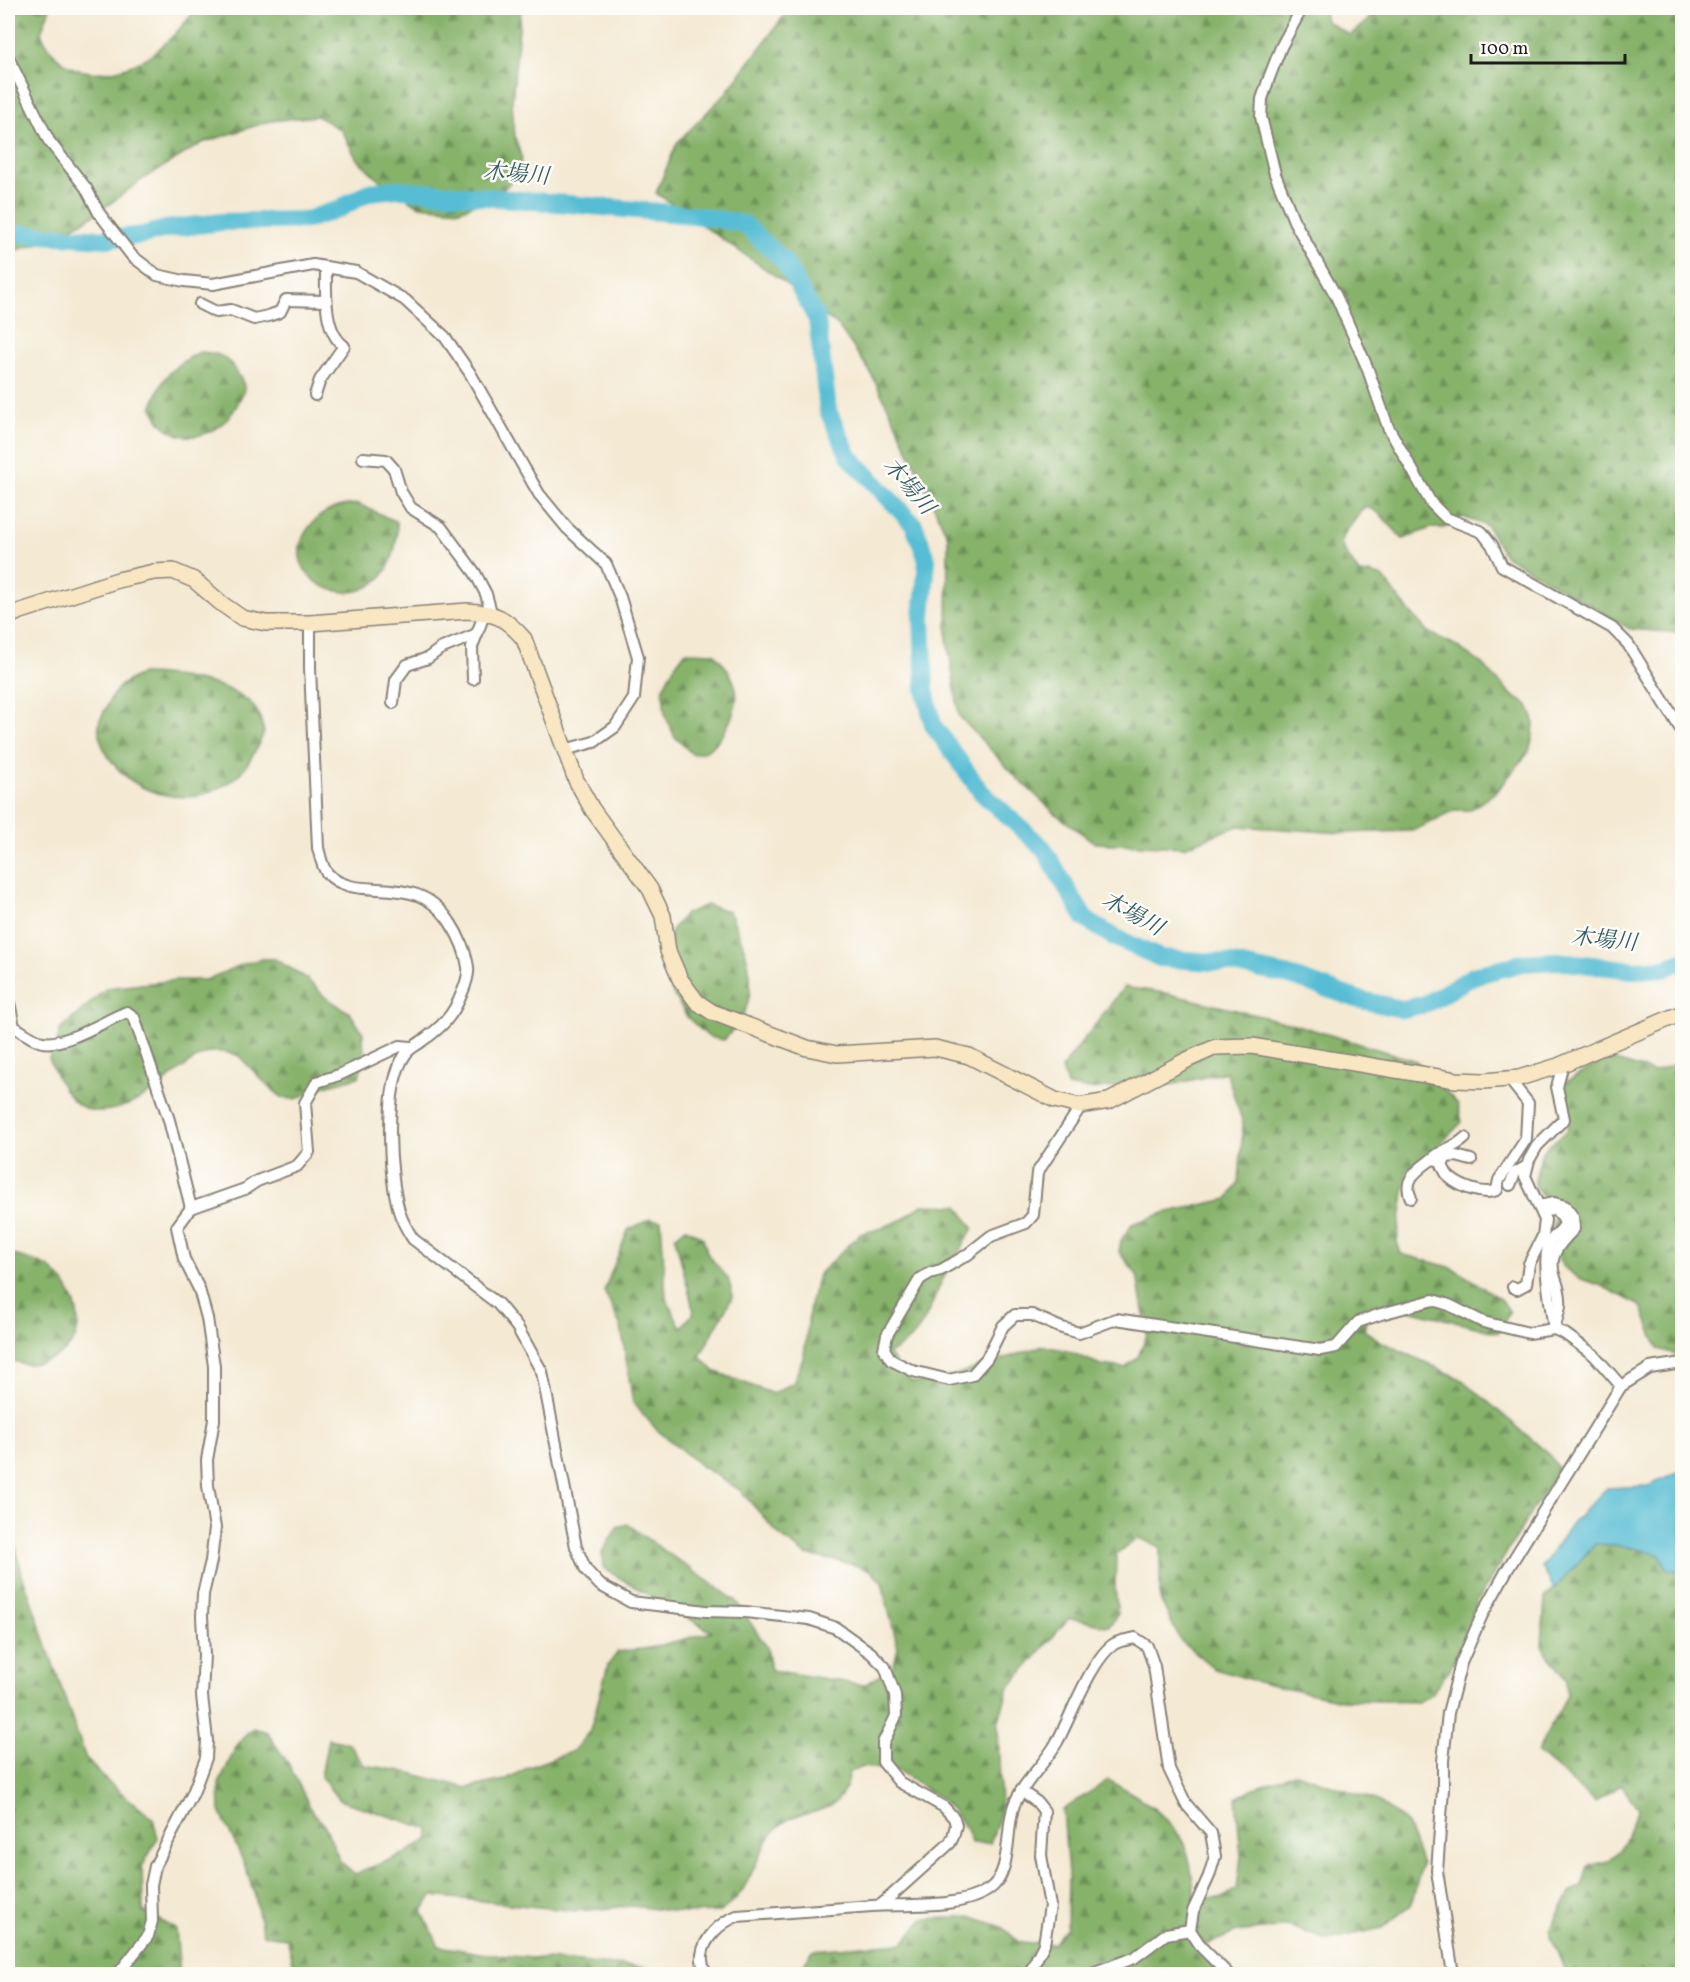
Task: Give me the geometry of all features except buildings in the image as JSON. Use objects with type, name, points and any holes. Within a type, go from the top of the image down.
[{"type":"street","points":[[1302,8],[1281,47],[1269,78],[1262,99],[1261,117],[1275,174],[1294,221],[1336,296],[1367,368],[1388,427],[1431,503],[1446,518],[1482,532],[1492,545],[1502,566],[1612,628],[1628,644],[1683,731]]},
{"type":"street","points":[[8,57],[49,141],[86,188],[99,213],[132,256],[157,275],[213,284],[313,265],[356,272],[405,300],[445,337],[470,373],[539,494],[567,528],[606,564],[620,597],[638,657],[634,698],[615,727],[594,742],[564,750]]},
{"type":"street","points":[[315,395],[320,380],[344,346],[337,341],[325,300],[326,267]]},
{"type":"street","points":[[200,304],[216,312],[231,310],[254,319],[280,312],[286,300],[325,300]]},
{"type":"street","points":[[363,458],[386,460],[394,469],[401,492],[411,508],[441,527],[475,573],[486,594],[488,612],[472,647],[472,679]]},
{"type":"street","points":[[8,617],[118,580],[154,572],[173,571],[194,580],[242,618],[266,623],[310,623],[467,611],[488,612],[508,621],[524,639],[576,780],[592,809],[650,889],[663,916],[668,951],[680,979],[697,1002],[712,1012],[807,1048],[837,1054],[935,1048],[969,1056],[1055,1100],[1081,1106],[1109,1101],[1216,1047],[1252,1046],[1456,1080],[1484,1081],[1519,1078],[1563,1064],[1683,1013]]},
{"type":"street","points":[[118,1974],[148,1936],[152,1921],[151,1885],[155,1866],[193,1793],[206,1758],[207,1740],[202,1696],[204,1655],[202,1594],[211,1561],[215,1528],[208,1486],[207,1460],[214,1420],[214,1366],[207,1318],[199,1289],[184,1259],[177,1227],[191,1208],[245,1189],[257,1181],[297,1166],[309,1152],[305,1103],[317,1082],[339,1075],[400,1046],[411,1047],[421,1042],[446,1022],[455,1011],[464,989],[468,968],[458,934],[446,916],[430,901],[414,892],[337,882],[325,872],[318,848],[310,623]]},
{"type":"street","points":[[393,704],[396,680],[407,665],[428,658],[440,649],[477,634]]},
{"type":"street","points":[[8,997],[14,1027],[44,1042],[66,1039],[83,1033],[128,1012],[134,1017],[169,1120],[191,1208]]},
{"type":"street","points":[[411,1047],[398,1069],[393,1095],[390,1159],[399,1211],[413,1239],[498,1304],[517,1328],[543,1372],[576,1547],[586,1570],[600,1585],[632,1602],[706,1611],[745,1612],[809,1619],[836,1628],[871,1653],[885,1667],[895,1695],[896,1716],[883,1743],[883,1762],[899,1782],[945,1807],[954,1818],[956,1825],[950,1843],[881,1905]]},
{"type":"street","points":[[1513,1287],[1517,1288],[1526,1284],[1529,1264],[1543,1236],[1545,1220],[1525,1176],[1528,1163],[1537,1146],[1564,1119],[1557,1087],[1563,1064]]},
{"type":"street","points":[[1471,1161],[1456,1156],[1446,1157],[1442,1165],[1447,1176],[1459,1184],[1490,1193],[1497,1190],[1499,1180],[1526,1139],[1528,1103],[1509,1079]]},
{"type":"street","points":[[1081,1106],[1037,1173],[1032,1215],[1026,1223],[991,1236],[967,1256],[920,1279],[887,1335],[884,1349],[891,1360],[913,1371],[950,1380],[972,1375],[987,1358],[1003,1326],[1015,1315],[1032,1315],[1079,1333],[1116,1319],[1320,1350],[1336,1347],[1358,1322],[1434,1300],[1449,1305],[1483,1323],[1529,1333],[1554,1329],[1594,1355],[1621,1386]]},
{"type":"street","points":[[1411,1198],[1407,1190],[1410,1179],[1441,1151],[1458,1144],[1465,1138]]},
{"type":"street","points":[[1516,1155],[1528,1163]]},
{"type":"street","points":[[1432,1159],[1444,1161]]},
{"type":"street","points":[[1510,1185],[1515,1173],[1528,1163]]},
{"type":"street","points":[[1540,1209],[1554,1203],[1565,1206],[1573,1217],[1574,1229],[1553,1254],[1553,1272],[1560,1305],[1554,1329]]},
{"type":"street","points":[[1489,1974],[1453,1974],[1437,1871],[1448,1713],[1461,1663],[1482,1615],[1507,1570],[1621,1386],[1650,1368],[1683,1363]]},
{"type":"street","points":[[705,1974],[702,1955],[708,1938],[729,1919],[737,1916],[881,1905],[927,1905],[963,1899],[990,1890],[999,1877],[1008,1852],[1013,1807],[1022,1791],[1056,1743],[1096,1664],[1113,1644],[1135,1638],[1147,1646],[1154,1666],[1169,1769],[1186,1804],[1211,1833],[1215,1856],[1209,1876],[1193,1911],[1190,1930],[1202,1948],[1228,1974]]},
{"type":"street","points":[[1022,1791],[1037,1802],[1044,1811],[1041,1855],[1050,1906],[1044,1944],[1029,1974]]},
{"type":"street","points":[[1089,1974],[1134,1958],[1166,1934],[1190,1930]]},
{"type":"green space","points":[[8,8],[50,8],[41,33],[50,50],[62,61],[76,69],[108,72],[124,68],[155,52],[197,8],[521,8],[512,102],[515,138],[522,159],[514,179],[497,195],[460,210],[420,206],[389,189],[357,159],[341,130],[317,116],[270,121],[202,143],[146,177],[97,213],[53,239],[8,253]]},
{"type":"green space","points":[[790,8],[1323,8],[1326,21],[1350,35],[1383,8],[1682,8],[1682,529],[1680,533],[1682,633],[1630,629],[1504,555],[1487,526],[1463,517],[1444,528],[1431,528],[1403,539],[1379,513],[1365,506],[1345,533],[1341,545],[1360,575],[1369,573],[1383,577],[1428,632],[1453,644],[1481,663],[1514,697],[1528,705],[1534,721],[1529,752],[1497,791],[1470,810],[1455,810],[1413,831],[1342,833],[1238,826],[1184,847],[1095,843],[1057,815],[1016,777],[959,716],[947,638],[948,537],[869,370],[839,327],[781,280],[656,193],[677,143],[726,93]]},
{"type":"green space","points":[[200,352],[225,358],[242,380],[244,390],[232,413],[215,429],[204,434],[183,436],[172,432],[162,424],[152,408],[159,388],[169,374],[182,362]]},
{"type":"green space","points":[[358,504],[397,522],[392,558],[378,581],[358,591],[336,591],[317,582],[304,568],[300,548],[310,526],[320,516],[337,507]]},
{"type":"green space","points":[[685,652],[714,653],[730,674],[736,689],[737,696],[729,723],[718,740],[701,753],[692,754],[675,737],[665,715],[663,688]]},
{"type":"green space","points":[[141,674],[186,678],[220,686],[248,700],[257,712],[264,732],[251,759],[237,776],[215,790],[183,797],[150,790],[135,783],[122,772],[103,747],[99,734],[99,723],[116,691],[124,683]]},
{"type":"green space","points":[[706,905],[729,911],[739,933],[749,969],[750,993],[745,1010],[724,1040],[709,1037],[688,1018],[672,992],[667,958],[671,930],[685,914]]},
{"type":"green space","points":[[261,959],[275,959],[305,977],[325,997],[350,1013],[363,1033],[364,1056],[359,1077],[325,1086],[296,1099],[283,1098],[238,1055],[217,1051],[200,1056],[144,1097],[123,1107],[111,1110],[89,1110],[80,1106],[66,1093],[49,1058],[57,1043],[60,1030],[107,988],[177,980],[206,980]]},
{"type":"green space","points":[[1124,987],[1165,993],[1294,1024],[1416,1061],[1458,1104],[1462,1122],[1437,1147],[1407,1171],[1397,1242],[1401,1254],[1453,1268],[1501,1299],[1510,1312],[1498,1333],[1402,1308],[1371,1306],[1364,1330],[1382,1342],[1461,1379],[1550,1455],[1558,1468],[1478,1600],[1450,1669],[1432,1693],[1419,1702],[1342,1700],[1269,1685],[1215,1669],[1180,1640],[1160,1599],[1160,1547],[1139,1538],[1116,1554],[1115,1588],[1118,1614],[1109,1626],[1068,1619],[1008,1689],[998,1724],[1001,1813],[990,1843],[971,1843],[967,1829],[943,1800],[899,1771],[862,1767],[849,1772],[845,1790],[837,1801],[824,1809],[791,1818],[772,1834],[744,1887],[721,1912],[686,1913],[632,1906],[577,1911],[432,1896],[422,1911],[439,1946],[486,1954],[650,1968],[652,1974],[296,1974],[287,1938],[263,1935],[255,1896],[244,1863],[220,1811],[219,1784],[236,1747],[254,1728],[267,1732],[289,1765],[313,1813],[324,1824],[340,1861],[355,1874],[406,1853],[429,1839],[429,1829],[339,1800],[321,1777],[328,1739],[348,1743],[364,1765],[402,1771],[467,1788],[505,1780],[529,1767],[573,1751],[590,1731],[608,1665],[618,1652],[649,1648],[712,1632],[603,1568],[602,1553],[617,1527],[628,1524],[735,1600],[767,1647],[771,1670],[864,1685],[893,1668],[898,1648],[882,1583],[870,1570],[806,1555],[779,1535],[740,1490],[701,1466],[657,1430],[633,1403],[621,1327],[604,1291],[628,1230],[650,1219],[661,1221],[666,1298],[681,1328],[694,1312],[675,1237],[686,1228],[703,1238],[708,1255],[728,1278],[733,1296],[700,1356],[714,1371],[773,1394],[793,1383],[804,1356],[810,1305],[818,1275],[860,1234],[903,1219],[922,1205],[958,1206],[973,1228],[942,1281],[923,1324],[901,1347],[888,1354],[912,1382],[934,1382],[1042,1346],[1065,1350],[1101,1365],[1125,1368],[1138,1357],[1147,1335],[1137,1275],[1119,1252],[1121,1240],[1132,1224],[1164,1213],[1228,1199],[1239,1182],[1243,1123],[1226,1072],[1175,1084],[1085,1089],[1067,1086],[1062,1068]]},
{"type":"green space","points":[[1606,1058],[1653,1072],[1682,1062],[1682,1356],[1658,1349],[1641,1306],[1602,1286],[1578,1278],[1562,1266],[1553,1240],[1554,1215],[1534,1184],[1542,1152],[1568,1129],[1562,1085]]},
{"type":"green space","points":[[8,1252],[51,1269],[68,1289],[77,1315],[77,1332],[67,1349],[58,1356],[27,1364],[8,1358]]},
{"type":"green space","points":[[8,1514],[22,1574],[86,1759],[106,1780],[153,1819],[158,1838],[142,1867],[143,1911],[176,1929],[180,1974],[8,1974]]},
{"type":"green space","points":[[1595,1544],[1636,1547],[1652,1551],[1677,1571],[1682,1569],[1682,1974],[1566,1974],[1549,1931],[1570,1893],[1582,1887],[1588,1866],[1608,1861],[1621,1850],[1638,1808],[1621,1785],[1595,1802],[1537,1752],[1567,1695],[1566,1679],[1542,1646],[1545,1598]]},
{"type":"green space","points":[[1296,1773],[1378,1801],[1406,1822],[1422,1864],[1411,1905],[1382,1928],[1328,1940],[1288,1926],[1237,1932],[1199,1948],[1222,1974],[1145,1974],[1136,1968],[1117,1965],[1062,1974],[1025,1969],[1019,1974],[797,1974],[813,1950],[903,1943],[923,1919],[973,1917],[1002,1927],[1019,1942],[1053,1944],[1067,1927],[1068,1875],[1063,1810],[1108,1780],[1156,1810],[1176,1831],[1188,1855],[1195,1897],[1221,1899],[1237,1889],[1241,1856],[1236,1798],[1254,1788]]},
{"type":"water","points":[[1682,1471],[1682,1569],[1677,1571],[1667,1569],[1660,1555],[1636,1548],[1595,1544],[1554,1589],[1542,1567],[1572,1523],[1607,1488],[1648,1486]]},
{"type":"waterway","name":"木場川","points":[[8,233],[108,239],[221,222],[306,220],[339,209],[369,192],[396,189],[694,215],[744,224],[784,261],[817,319],[828,411],[849,456],[914,525],[927,560],[922,617],[925,690],[933,725],[982,793],[1043,848],[1085,919],[1112,936],[1160,958],[1228,963],[1290,976],[1357,999],[1402,1009],[1426,1004],[1473,976],[1522,963],[1557,961],[1634,970],[1666,968],[1682,961]]}]
